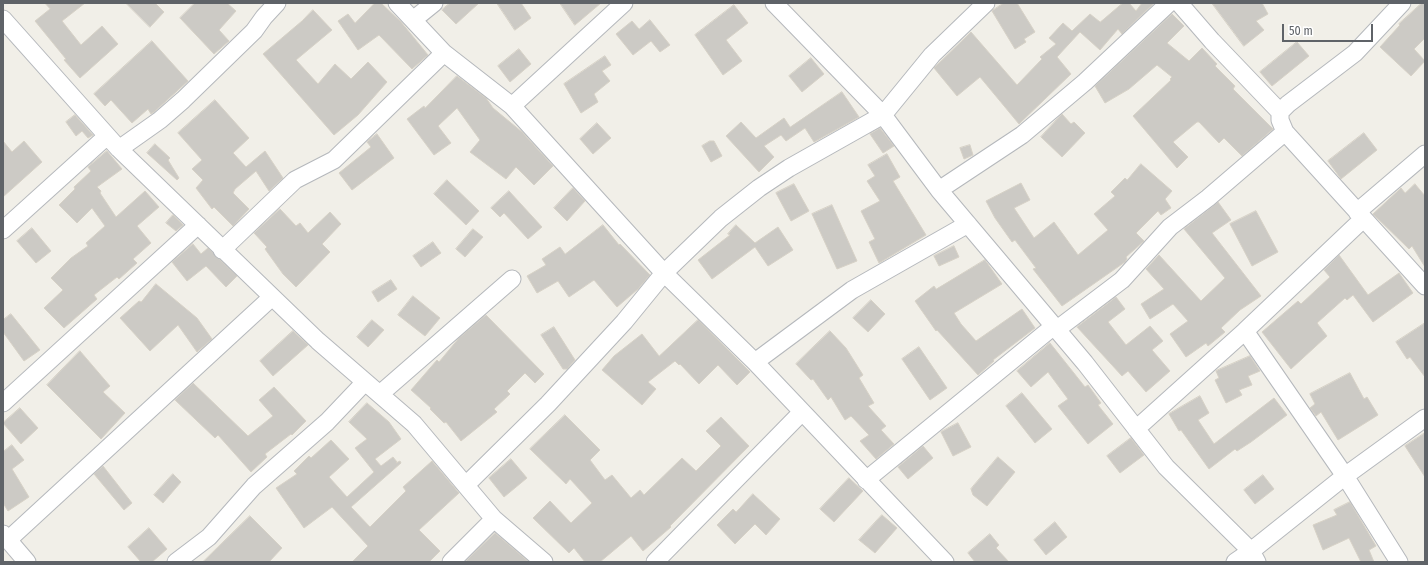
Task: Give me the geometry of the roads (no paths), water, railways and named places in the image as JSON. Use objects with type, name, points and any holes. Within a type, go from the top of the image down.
[{"type":"street","points":[[119,149],[160,120],[183,100],[254,31],[277,3]]},
{"type":"street","points":[[397,3],[444,53],[512,106],[664,273],[755,362],[945,562]]},
{"type":"street","points":[[413,20],[434,3]]},
{"type":"street","points":[[512,106],[624,3]]},
{"type":"street","points":[[774,3],[883,115],[939,190],[1055,328],[1166,467],[1254,557]]},
{"type":"street","points":[[466,486],[558,394],[624,322],[664,273],[721,218],[759,188],[789,168],[883,115],[932,54],[986,3]]},
{"type":"street","points":[[939,190],[1022,135],[1085,82],[1169,3]]},
{"type":"street","points":[[1179,3],[1212,42],[1280,112],[1280,120],[1285,132],[1425,286]]},
{"type":"street","points":[[1280,112],[1288,104],[1355,53],[1402,3]]},
{"type":"street","points":[[3,19],[119,149],[318,341],[414,424],[494,519],[544,562]]},
{"type":"street","points":[[222,250],[295,180],[334,160],[444,53]]},
{"type":"street","points":[[866,480],[1055,328],[1122,280],[1170,227],[1208,198],[1285,132]]},
{"type":"street","points":[[3,230],[107,136]]},
{"type":"street","points":[[1136,429],[1246,330],[1360,216],[1425,154]]},
{"type":"street","points":[[755,362],[852,290],[968,224]]},
{"type":"street","points":[[3,403],[198,225]]},
{"type":"street","points":[[380,394],[512,279]]},
{"type":"street","points":[[27,562],[5,537],[272,297]]},
{"type":"street","points":[[1246,330],[1346,476],[1399,562]]},
{"type":"street","points":[[176,562],[209,538],[254,486],[327,422],[365,382]]},
{"type":"street","points":[[655,562],[802,412]]},
{"type":"street","points":[[1235,562],[1254,557],[1346,476],[1425,418]]},
{"type":"street","points":[[451,562],[494,519]]}]
